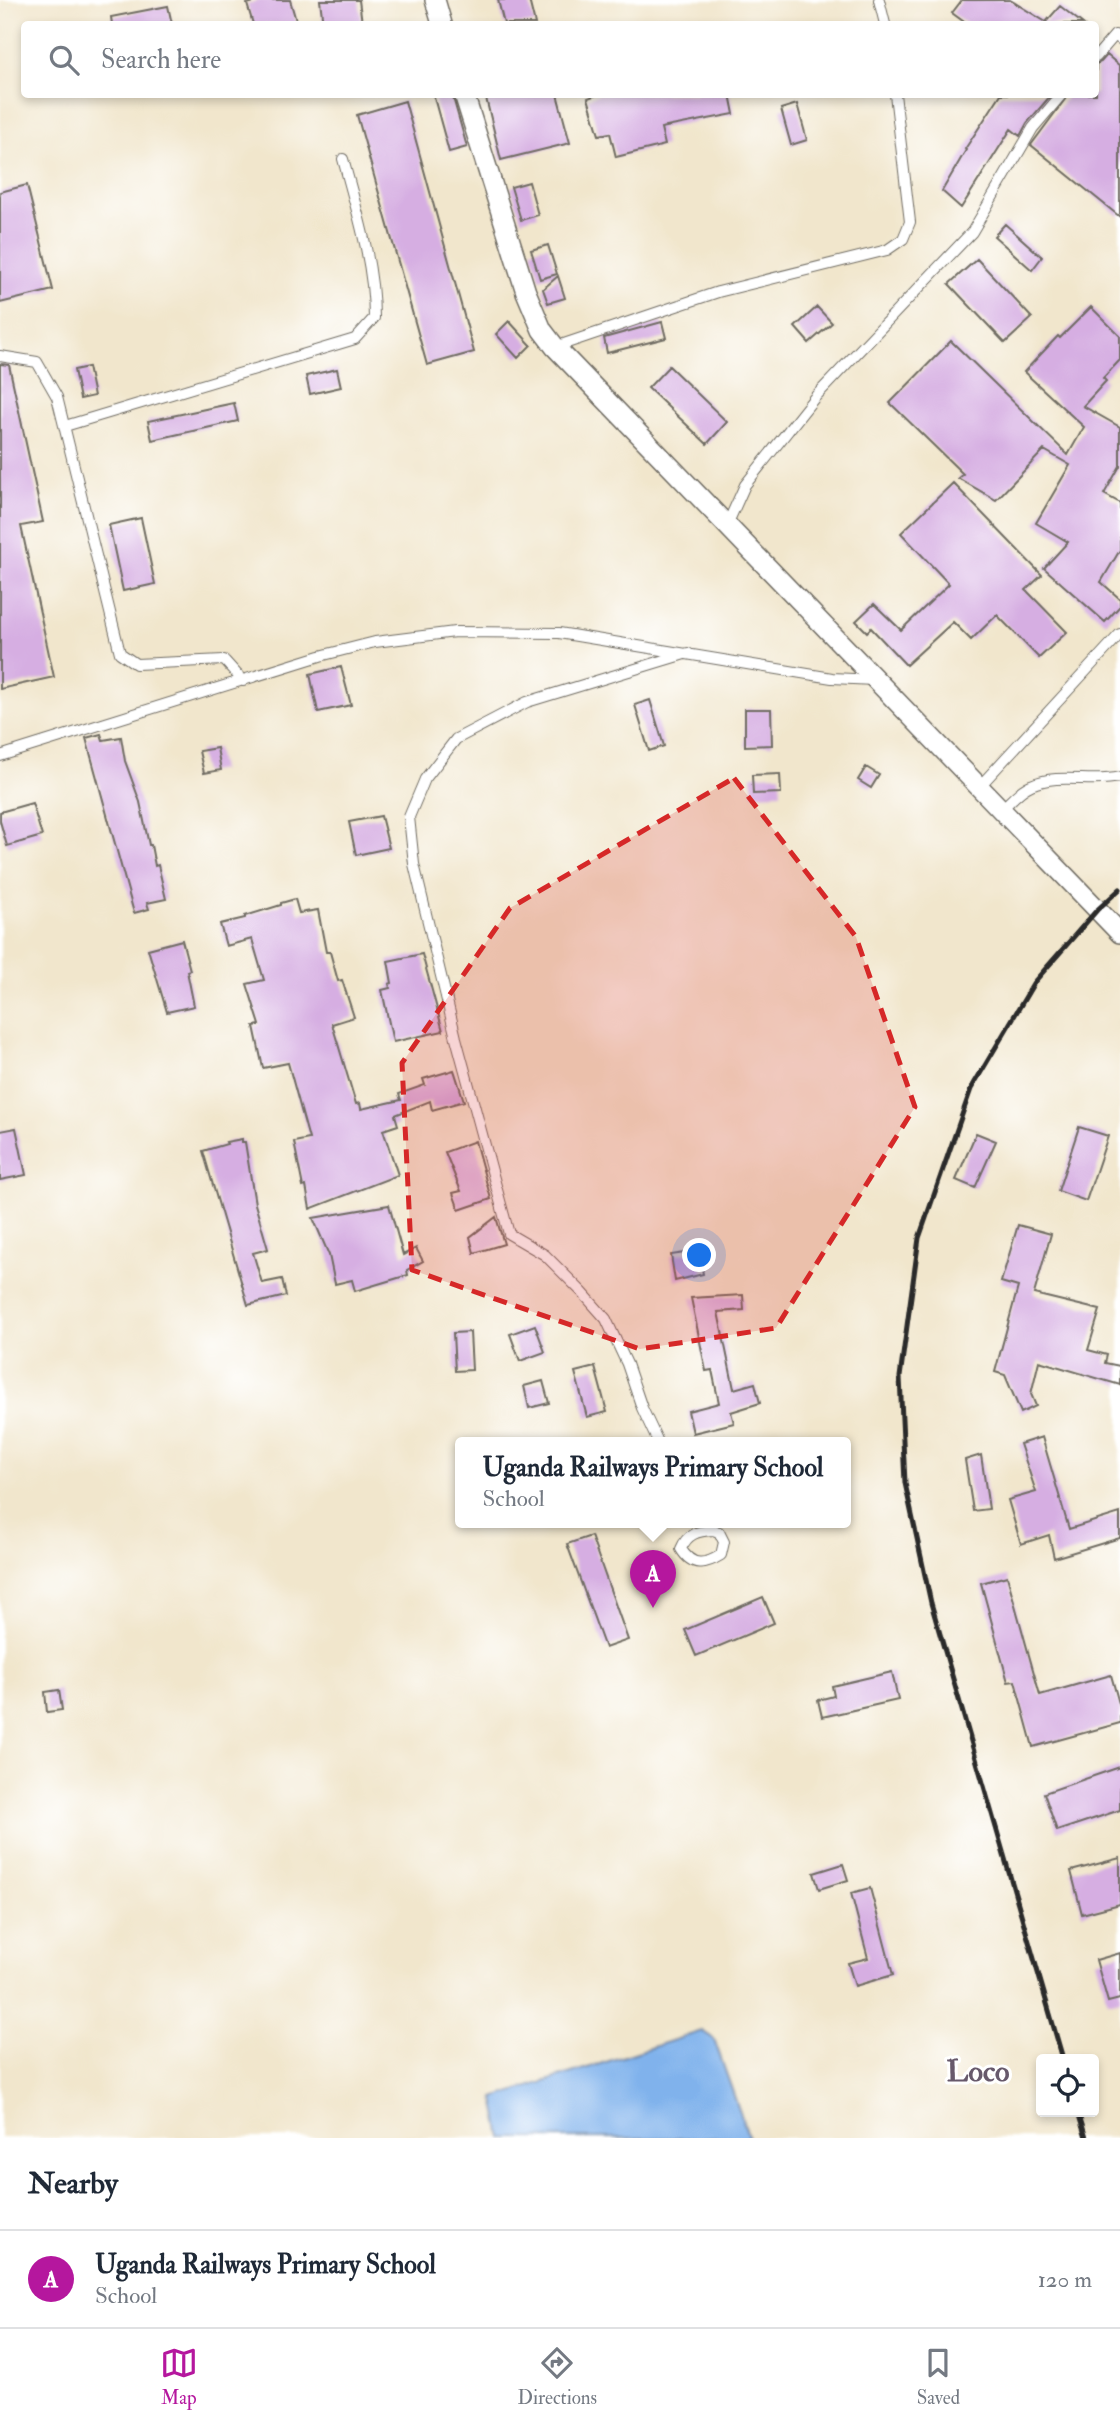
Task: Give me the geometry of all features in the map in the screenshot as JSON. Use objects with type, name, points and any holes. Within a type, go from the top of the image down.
[{"type":"street","points":[[435,0],[441,21]]},
{"type":"street","points":[[465,98],[527,292],[542,330],[555,347],[1120,933]]},
{"type":"lane","points":[[879,0],[884,21]]},
{"type":"lane","points":[[1099,54],[1115,35],[1120,39]]},
{"type":"lane","points":[[555,347],[718,292],[887,250],[903,239],[910,222],[895,98]]},
{"type":"lane","points":[[727,525],[745,485],[815,397],[972,232],[1033,128],[1059,98]]},
{"type":"lane","points":[[65,426],[355,339],[374,318],[374,292],[361,224],[343,159]]},
{"type":"lane","points":[[0,356],[37,362],[57,397],[120,653],[136,664],[224,660],[243,681]]},
{"type":"lane","points":[[0,756],[320,656],[375,642],[455,632],[559,633],[832,678],[876,680]]},
{"type":"lane","points":[[979,787],[1120,634]]},
{"type":"lane","points":[[656,1437],[606,1319],[545,1255],[509,1234],[456,1038],[414,864],[409,817],[425,779],[456,739],[527,702],[688,653]]},
{"type":"lane","points":[[1001,810],[1030,785],[1064,778],[1120,777]]},
{"type":"highlighted area","points":[[734,778],[856,937],[915,1107],[776,1328],[640,1349],[412,1270],[402,1063],[510,908]]},
{"type":"water","points":[[702,2031],[714,2039],[749,2138],[502,2138],[494,2098]]},
{"type":"building","points":[[261,0],[290,0],[296,21],[252,21],[247,4]]},
{"type":"building","points":[[320,0],[359,0],[362,21],[323,21]]},
{"type":"building","points":[[498,0],[529,0],[534,21],[503,21]]},
{"type":"building","points":[[962,0],[1010,0],[1044,21],[963,21],[952,13]]},
{"type":"building","points":[[168,6],[171,21],[112,21],[111,17]]},
{"type":"building","points":[[1060,6],[1079,21],[1047,21]]},
{"type":"building","points":[[1107,55],[1120,66],[1120,217],[1031,145],[1066,98],[1099,98],[1101,62]]},
{"type":"building","points":[[434,98],[453,98],[467,147],[449,152]]},
{"type":"building","points":[[486,98],[558,98],[570,143],[501,160]]},
{"type":"building","points":[[588,98],[731,98],[734,114],[661,128],[665,145],[616,157],[610,133],[599,135]]},
{"type":"building","points":[[998,98],[1049,98],[1027,123],[1020,136],[1011,129],[961,208],[942,191],[965,149]]},
{"type":"building","points":[[405,101],[474,352],[427,365],[357,115]]},
{"type":"building","points":[[797,104],[807,140],[791,145],[781,109]]},
{"type":"building","points":[[529,182],[538,215],[521,220],[511,187]]},
{"type":"building","points":[[27,185],[53,290],[0,303],[0,192]]},
{"type":"building","points":[[1005,224],[1042,257],[1032,270],[994,236]]},
{"type":"building","points":[[548,245],[557,274],[540,279],[531,250]]},
{"type":"building","points":[[977,259],[1032,318],[1005,343],[949,284]]},
{"type":"building","points":[[558,276],[565,298],[548,303],[543,289]]},
{"type":"building","points":[[817,307],[832,323],[809,343],[795,327]]},
{"type":"building","points":[[1091,307],[1120,336],[1120,360],[1103,378],[1106,381],[1083,406],[1120,427],[1120,466],[1104,494],[1120,503],[1120,550],[1101,582],[1120,599],[1120,606],[1105,622],[1044,568],[1068,542],[1036,523],[1070,465],[1044,450],[996,500],[958,478],[963,474],[890,403],[951,341],[1068,455],[1084,427],[1024,372],[1058,336],[1060,338]]},
{"type":"building","points":[[509,321],[531,345],[518,358],[496,334]]},
{"type":"building","points":[[662,322],[666,338],[607,353],[604,338]]},
{"type":"building","points":[[0,364],[9,365],[43,522],[21,526],[54,677],[0,689]]},
{"type":"building","points":[[669,366],[727,422],[707,444],[648,388]]},
{"type":"building","points":[[88,367],[94,396],[80,399],[74,370]]},
{"type":"building","points":[[337,369],[341,387],[310,394],[306,376]]},
{"type":"building","points":[[234,403],[238,421],[152,440],[148,421]]},
{"type":"building","points":[[953,483],[1042,575],[1026,590],[1067,632],[1039,658],[997,615],[971,640],[953,622],[906,665],[871,628],[867,632],[856,621],[874,604],[901,630],[949,584],[901,533]]},
{"type":"building","points":[[141,518],[155,584],[123,591],[109,525]]},
{"type":"building","points":[[341,667],[351,705],[318,712],[310,674]]},
{"type":"building","points":[[650,700],[664,746],[649,751],[635,705]]},
{"type":"building","points":[[745,709],[771,709],[772,745],[745,746]]},
{"type":"building","points":[[101,734],[103,740],[121,737],[125,761],[140,802],[149,845],[155,866],[158,865],[166,899],[147,903],[149,909],[134,913],[86,738]]},
{"type":"building","points":[[217,748],[221,770],[204,773],[199,751]]},
{"type":"building","points":[[866,767],[879,775],[871,788],[858,780]]},
{"type":"building","points":[[780,774],[781,793],[753,794],[752,775]]},
{"type":"building","points":[[32,803],[42,836],[7,846],[0,812]]},
{"type":"building","points":[[381,816],[389,848],[356,855],[349,822]]},
{"type":"building","points":[[295,899],[299,913],[318,910],[326,952],[330,952],[338,981],[342,980],[354,1017],[332,1024],[356,1104],[360,1103],[361,1109],[401,1100],[399,1094],[425,1085],[423,1079],[454,1070],[464,1101],[432,1110],[430,1101],[395,1115],[398,1125],[383,1130],[398,1175],[310,1209],[294,1142],[309,1139],[288,1063],[263,1068],[254,1026],[260,1025],[247,984],[264,980],[252,939],[226,946],[220,924],[245,918]]},
{"type":"building","points":[[182,940],[190,970],[187,971],[194,1006],[167,1012],[148,949]]},
{"type":"building","points":[[422,954],[443,1031],[393,1042],[382,990],[390,988],[389,984],[392,983],[388,961]]},
{"type":"building","points":[[1079,1127],[1108,1136],[1086,1201],[1058,1191]]},
{"type":"building","points":[[16,1128],[26,1175],[0,1180],[0,1131]]},
{"type":"building","points":[[976,1133],[996,1141],[975,1188],[956,1180]]},
{"type":"building","points":[[242,1139],[242,1142],[245,1142],[255,1204],[268,1249],[253,1253],[262,1283],[282,1279],[286,1296],[248,1305],[203,1151]]},
{"type":"building","points":[[475,1141],[491,1199],[459,1210],[453,1193],[461,1191],[445,1152]]},
{"type":"building","points":[[389,1205],[403,1255],[416,1248],[423,1261],[407,1270],[408,1275],[355,1291],[352,1280],[335,1284],[329,1255],[313,1218]]},
{"type":"building","points":[[496,1217],[504,1244],[474,1253],[470,1237]]},
{"type":"building","points":[[1018,1225],[1051,1234],[1034,1294],[1100,1310],[1088,1350],[1107,1355],[1105,1363],[1120,1366],[1120,1385],[1039,1361],[1031,1394],[1036,1406],[1021,1413],[1005,1375],[995,1372],[1018,1287],[1001,1282]]},
{"type":"building","points":[[699,1251],[703,1274],[675,1281],[671,1255]]},
{"type":"building","points":[[743,1295],[744,1310],[718,1312],[734,1389],[755,1383],[760,1403],[731,1412],[734,1423],[693,1433],[688,1411],[719,1403],[712,1370],[706,1371],[691,1298]]},
{"type":"building","points":[[535,1325],[545,1352],[520,1361],[510,1334]]},
{"type":"building","points":[[470,1332],[472,1370],[455,1371],[453,1333]]},
{"type":"building","points":[[595,1367],[607,1412],[587,1417],[575,1372]]},
{"type":"building","points":[[543,1381],[549,1403],[529,1408],[524,1386]]},
{"type":"building","points":[[1042,1437],[1069,1529],[1120,1513],[1120,1538],[1054,1558],[1049,1535],[1021,1544],[1008,1500],[1036,1492],[1020,1444]]},
{"type":"building","points":[[981,1455],[989,1509],[973,1511],[965,1460]]},
{"type":"building","points":[[591,1536],[628,1640],[605,1648],[567,1544]]},
{"type":"building","points":[[1007,1576],[1040,1695],[1111,1675],[1120,1707],[1120,1723],[1033,1747],[1015,1681],[1008,1682],[981,1583]]},
{"type":"building","points":[[763,1597],[774,1623],[696,1656],[685,1630]]},
{"type":"building","points":[[892,1672],[898,1700],[822,1717],[818,1700],[834,1696],[832,1686]]},
{"type":"building","points":[[59,1690],[62,1710],[47,1712],[45,1692]]},
{"type":"building","points":[[1120,1767],[1120,1810],[1057,1831],[1044,1793]]},
{"type":"building","points":[[1120,1858],[1120,1904],[1082,1914],[1071,1871]]},
{"type":"building","points":[[843,1864],[848,1880],[819,1889],[814,1873]]},
{"type":"building","points":[[870,1888],[893,1975],[855,1986],[848,1963],[868,1958],[851,1893]]},
{"type":"building","points":[[1120,1953],[1120,1999],[1108,2002],[1096,1960]]},
{"type":"railway","points":[[1062,2054],[931,1603],[905,1483],[900,1377],[919,1238],[971,1089],[1035,981],[1097,910],[1120,889]]},
{"type":"railway","points":[[1080,2117],[1086,2138]]},
{"type":"place","name":"Uganda Railways Primary School","points":[[653,1608]]},
{"type":"district","name":"Loco","points":[[978,2071]]}]
